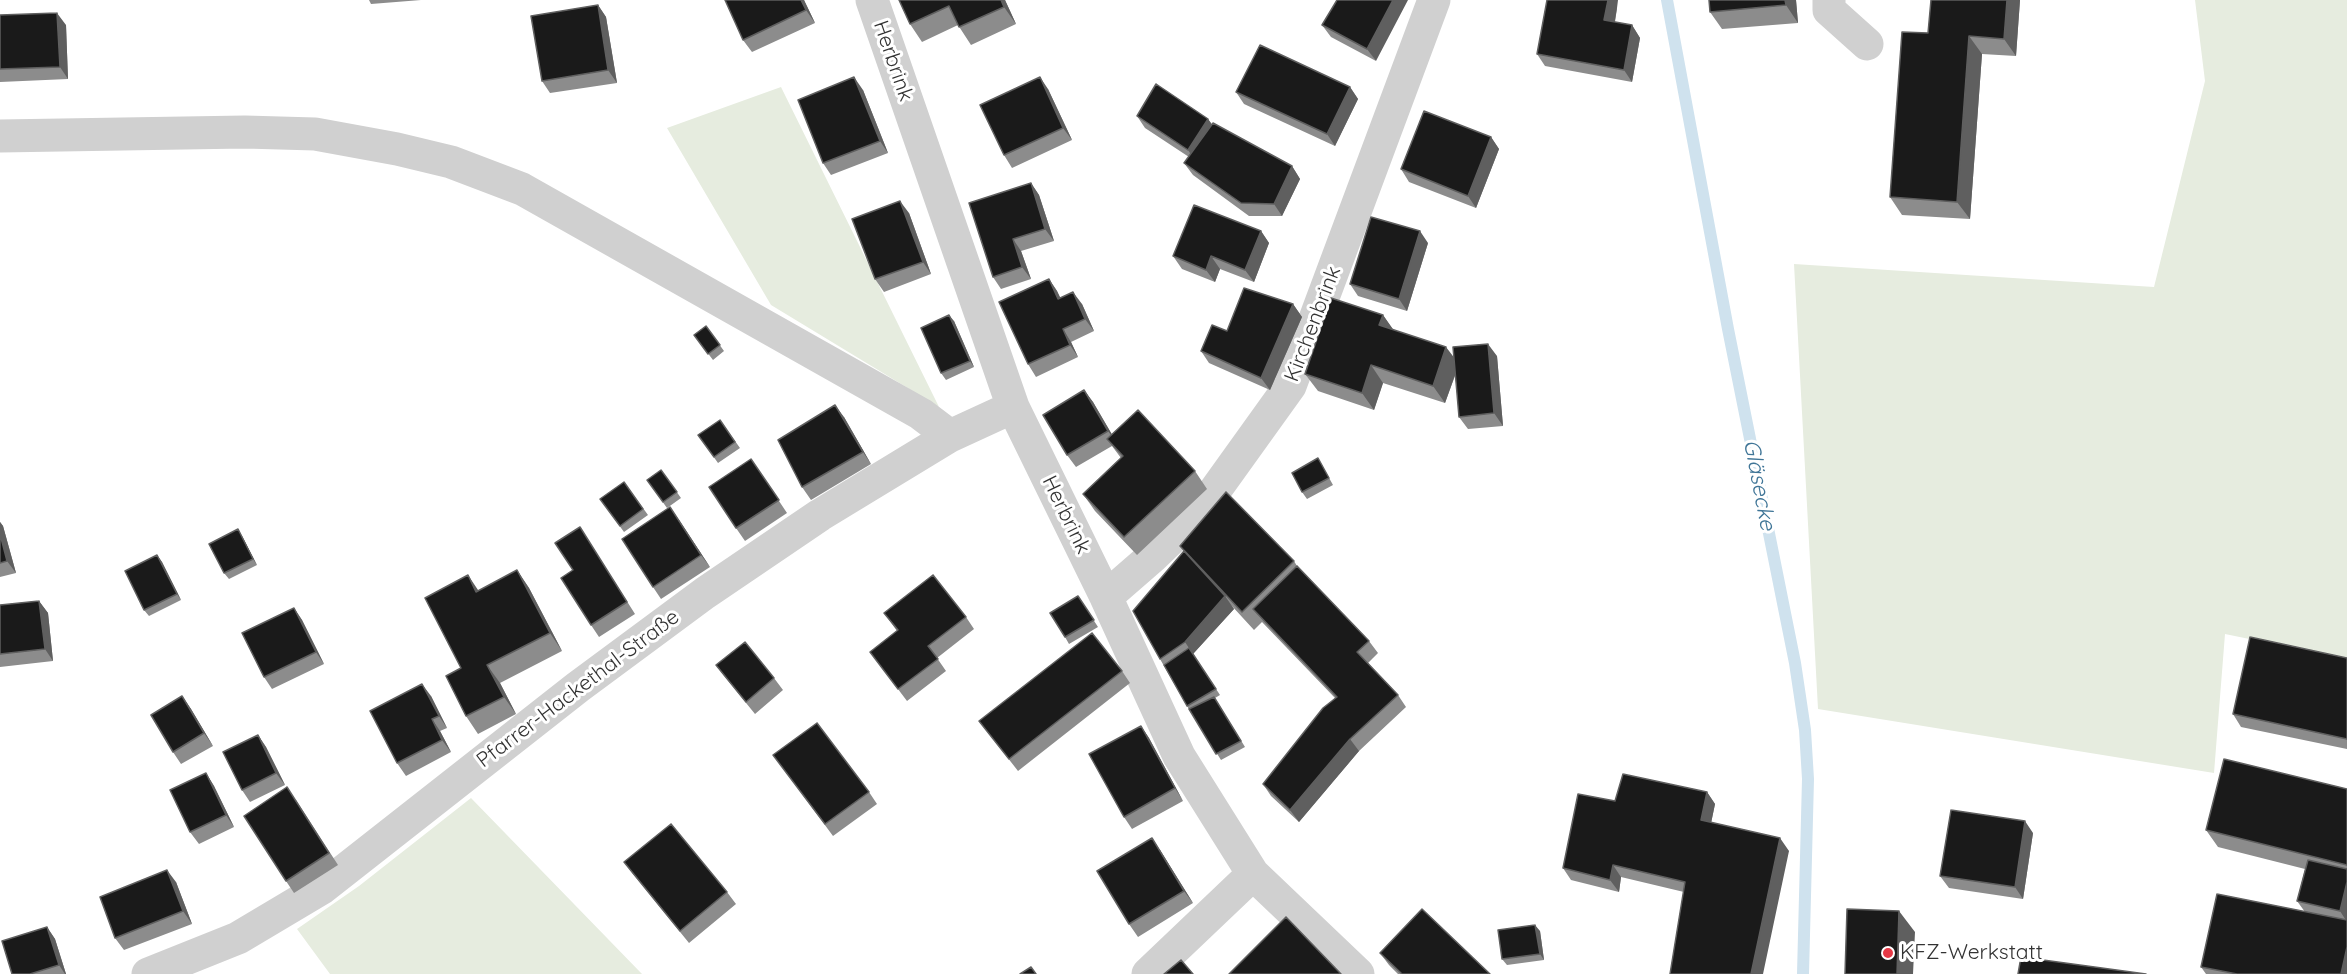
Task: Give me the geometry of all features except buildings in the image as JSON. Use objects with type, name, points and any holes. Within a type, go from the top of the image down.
[{"type":"street","name":"Herbrink","points":[[872,0],[1013,407],[1106,597],[1179,756],[1253,874],[1358,974]]},
{"type":"street","name":"Kirchenbrink","points":[[1106,597],[1201,510],[1290,386],[1434,0]]},
{"type":"street","points":[[1829,0],[1829,10],[1867,44]]},
{"type":"street","points":[[0,136],[245,132],[315,134],[397,149],[451,162],[522,189],[921,414],[950,436]]},
{"type":"street","name":"Pfarrer-Hackethal-Straße","points":[[148,974],[238,938],[322,888],[578,687],[705,593],[820,514],[950,436],[1013,407]]},
{"type":"street","points":[[1148,974],[1253,874]]},
{"type":"shaded area","points":[[2195,0],[2347,0],[2347,659],[2225,634],[2214,773],[1818,709],[1794,264],[2154,287],[2205,81]]},
{"type":"shaded area","points":[[781,87],[939,407],[771,305],[667,128]]},
{"type":"shaded area","points":[[471,798],[642,974],[330,974],[297,929],[359,886]]},
{"type":"waterway","name":"Gläsecke","points":[[1667,0],[1728,329],[1795,663],[1805,730],[1808,779],[1803,974]]},
{"type":"place","name":"KFZ-Werkstatt","points":[[1888,953]]}]
